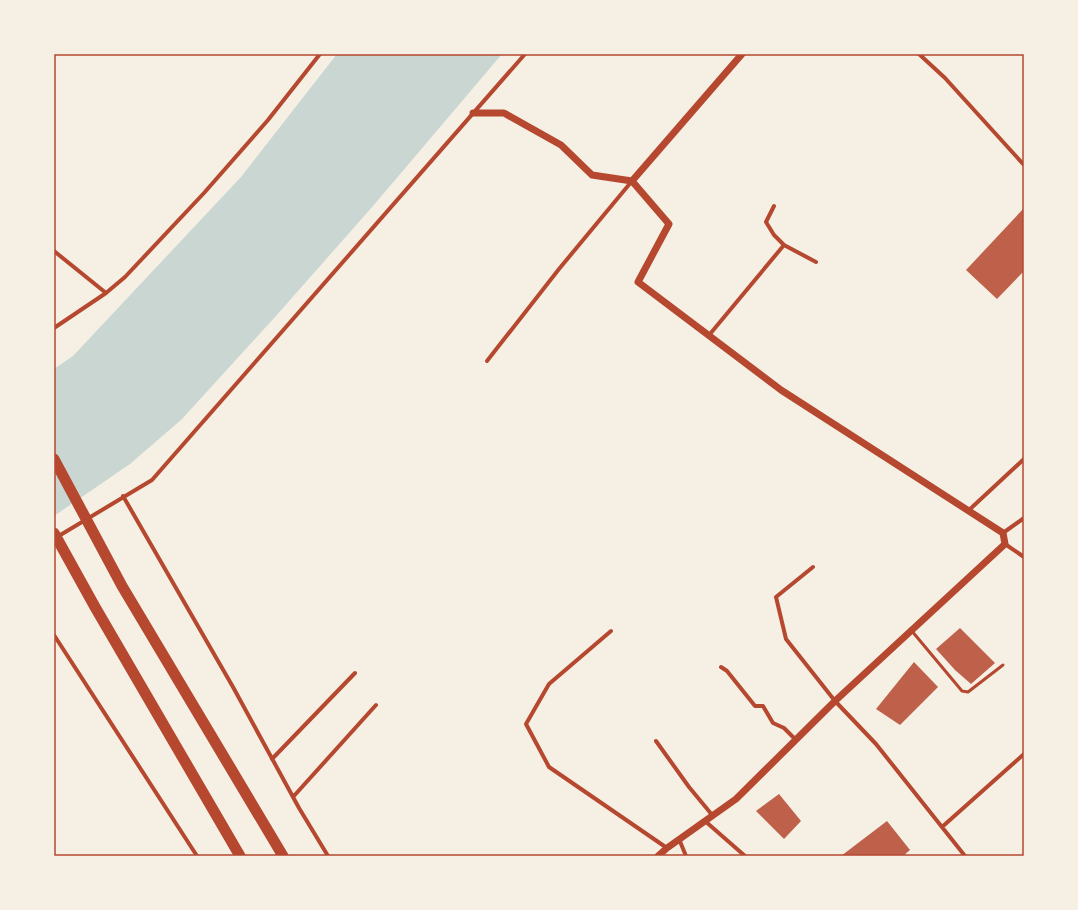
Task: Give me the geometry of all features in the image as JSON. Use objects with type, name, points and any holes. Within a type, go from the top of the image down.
[{"type":"highway","points":[[54,459],[122,586],[282,856]]},
{"type":"highway","points":[[54,532],[95,607],[240,856]]},
{"type":"street","points":[[54,328],[106,293],[124,277],[204,193],[268,120],[320,54]]},
{"type":"street","points":[[54,539],[123,496],[152,480],[525,54]]},
{"type":"street","points":[[487,361],[559,269],[632,180],[742,54]]},
{"type":"street","points":[[919,54],[945,78],[1024,165]]},
{"type":"street","points":[[473,113],[504,113],[561,145],[592,175],[632,180],[669,224],[638,282],[710,334],[781,390],[1003,533],[1005,544],[1024,557]]},
{"type":"street","points":[[774,206],[766,222],[774,235],[784,245],[816,262]]},
{"type":"street","points":[[710,334],[784,245]]},
{"type":"street","points":[[54,251],[106,293]]},
{"type":"street","points":[[968,511],[1024,459]]},
{"type":"street","points":[[123,496],[233,687],[293,797],[328,856]]},
{"type":"street","points":[[1003,533],[1024,518]]},
{"type":"street","points":[[658,856],[679,839],[736,799],[835,701],[1005,544]]},
{"type":"street","points":[[813,566],[776,597],[786,639],[835,701],[876,744],[965,856]]},
{"type":"street","points":[[611,631],[549,684],[526,724],[549,767],[667,848]]},
{"type":"street","points":[[54,635],[197,856]]},
{"type":"street","points":[[720,667],[727,671],[756,706],[763,706],[773,723],[784,728],[796,740]]},
{"type":"street","points":[[272,759],[355,673]]},
{"type":"street","points":[[293,797],[376,705]]},
{"type":"street","points":[[656,741],[689,787],[713,816]]},
{"type":"street","points":[[942,827],[1024,754]]},
{"type":"street","points":[[705,821],[744,856]]},
{"type":"street","points":[[679,839],[686,856]]},
{"type":"lane","points":[[911,630],[962,691],[968,692],[1003,665]]},
{"type":"shaded area","points":[[337,54],[502,54],[373,206],[182,419],[130,464],[54,516],[54,369],[73,356],[241,177]]},
{"type":"building","points":[[1024,208],[1024,271],[997,299],[966,270]]},
{"type":"building","points":[[960,628],[995,663],[971,684],[955,670],[936,649]]},
{"type":"building","points":[[914,662],[938,687],[900,725],[876,709]]},
{"type":"building","points":[[779,794],[801,821],[784,839],[756,811]]},
{"type":"building","points":[[887,821],[910,850],[903,856],[841,856]]}]
